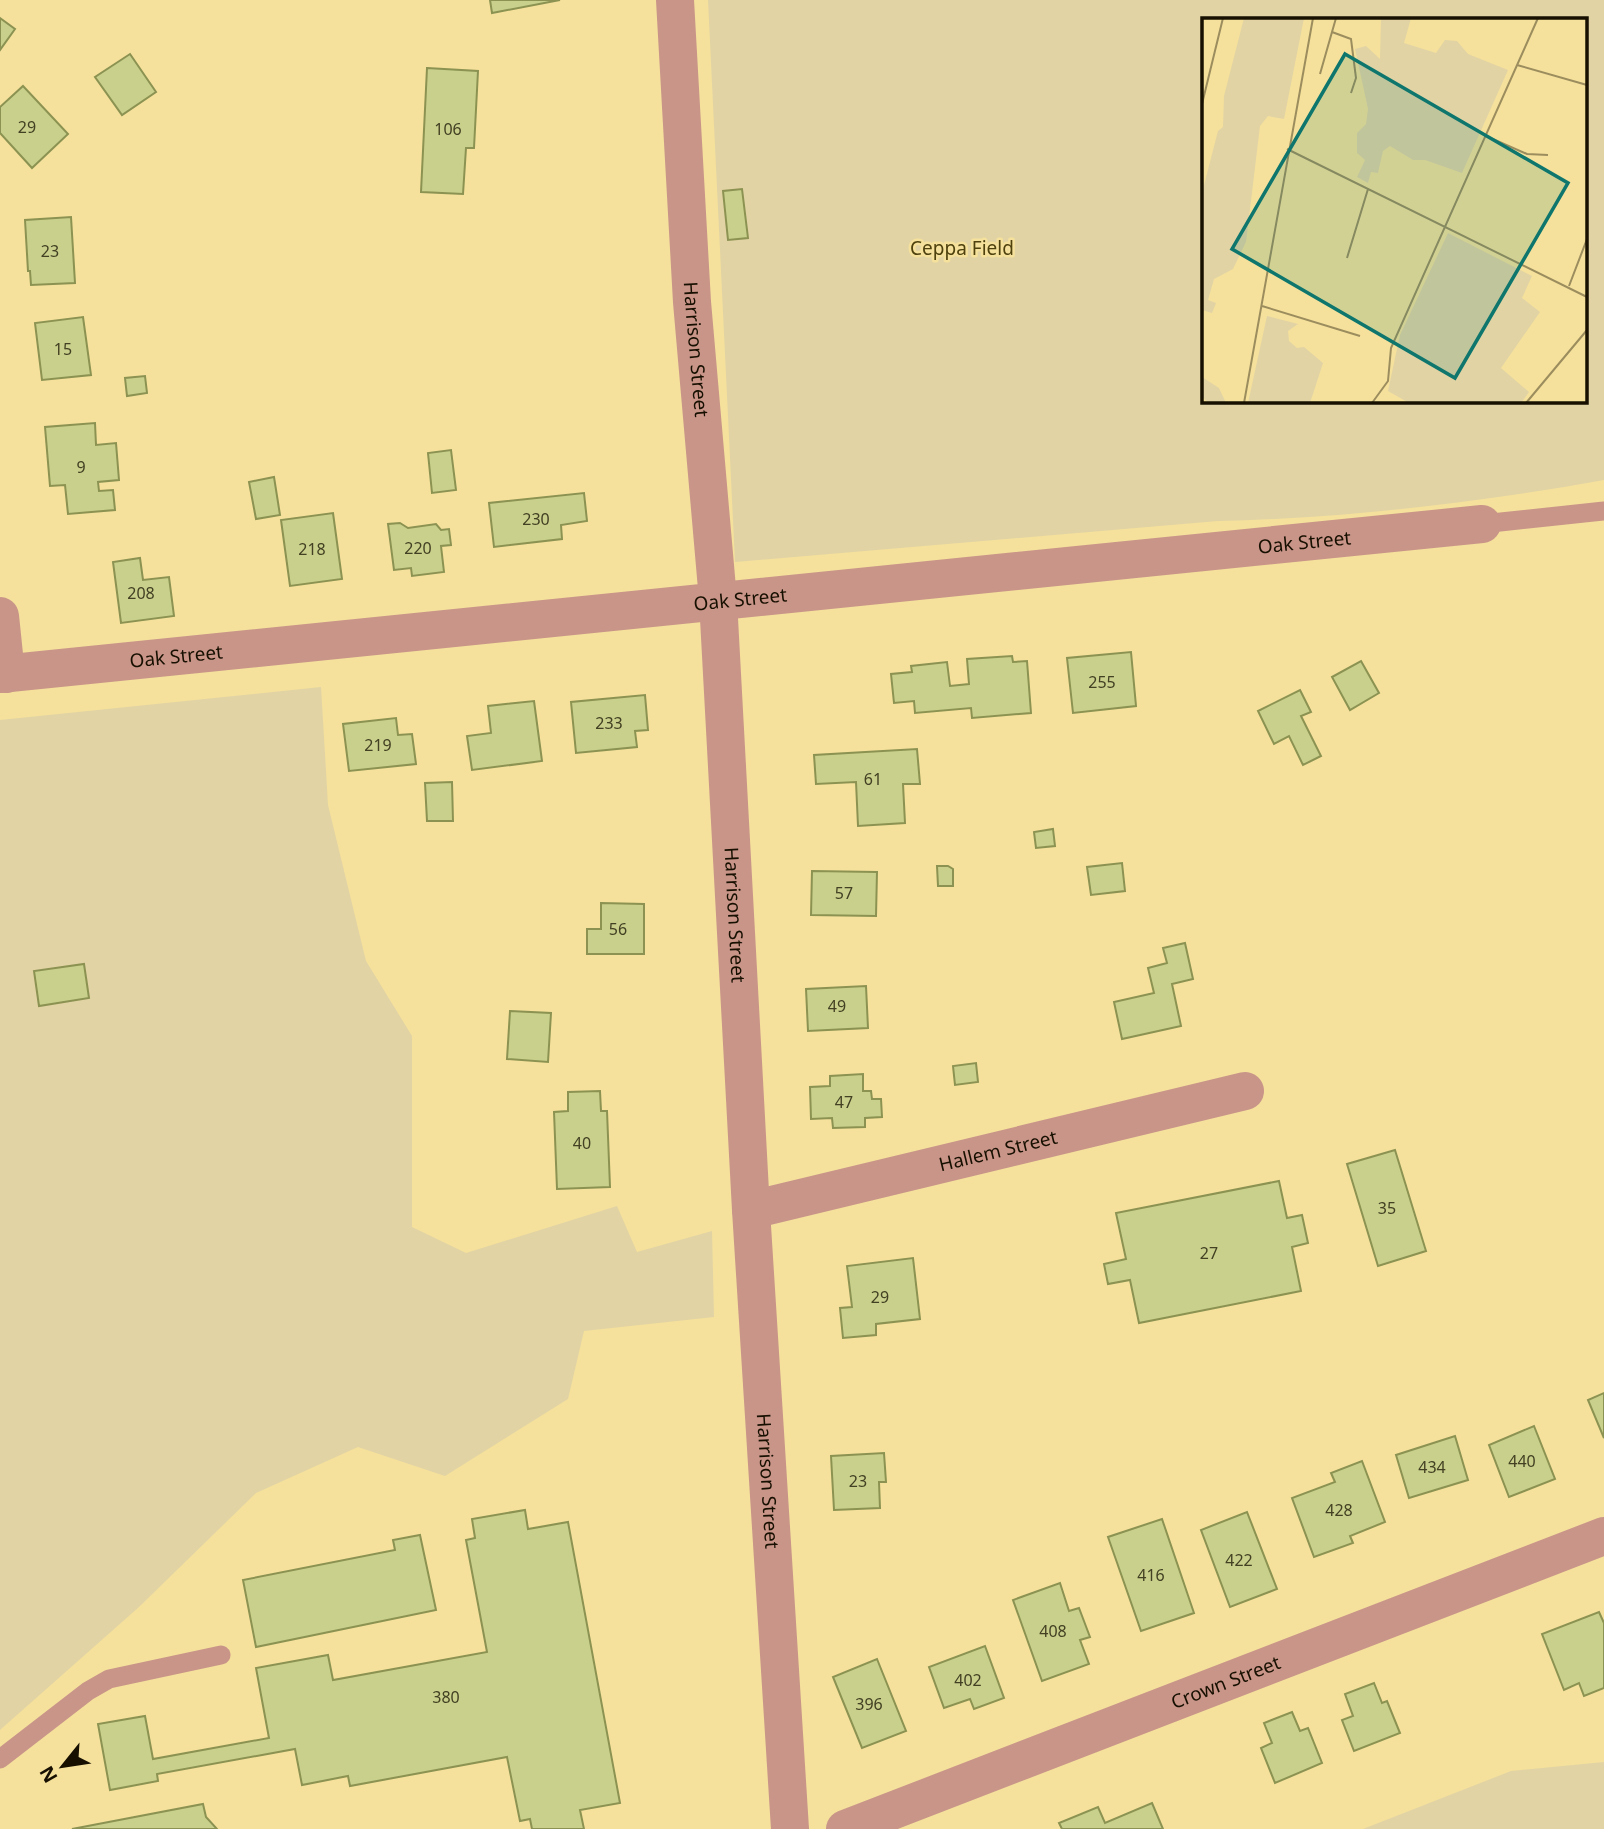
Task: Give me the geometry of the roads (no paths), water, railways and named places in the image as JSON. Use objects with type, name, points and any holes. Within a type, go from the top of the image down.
[{"type":"street","name":"Harrison Street","points":[[675,0],[692,302],[719,600],[751,1209],[790,1829]]},
{"type":"street","name":"Oak Street","points":[[3,674],[1482,524]]},
{"type":"street","points":[[0,616],[3,674]]},
{"type":"street","name":"Hallem Street","points":[[751,1209],[1245,1091]]},
{"type":"street","name":"Crown Street","points":[[845,1829],[1604,1536]]},
{"type":"lane","points":[[1482,524],[1604,511]]},
{"type":"lane","points":[[0,1759],[88,1691],[109,1679],[221,1655]]},
{"type":"park label","name":"Ceppa Field","points":[[962,248]]}]
